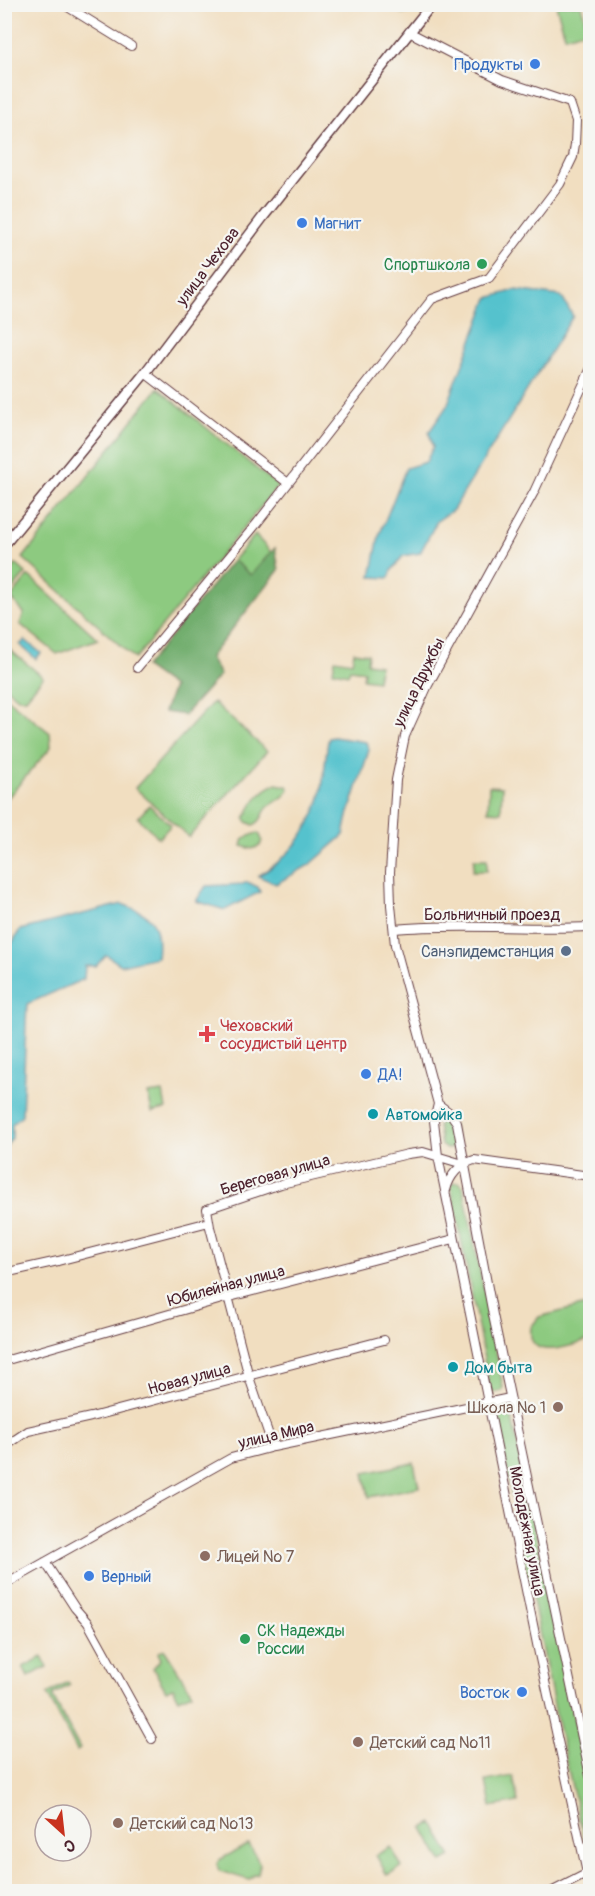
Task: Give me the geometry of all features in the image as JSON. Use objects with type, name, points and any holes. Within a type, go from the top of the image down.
[{"type":"main road","name":"улица Чехова","points":[[4,545],[145,373],[263,217],[432,4]]},
{"type":"street","points":[[63,4],[131,46]]},
{"type":"street","points":[[137,668],[288,483],[432,299],[489,278],[560,184],[573,157],[576,121],[570,103],[502,80],[409,32]]},
{"type":"street","name":"улица Дружбы","points":[[438,1156],[434,1121],[438,1104],[395,945],[390,872],[396,780],[405,736],[428,685],[534,492],[591,370]]},
{"type":"street","points":[[145,373],[288,483]]},
{"type":"street","name":"Больничный проезд","points":[[394,929],[467,926],[591,927]]},
{"type":"street","name":"улица Дружбы","points":[[438,1104],[450,1113],[457,1123],[463,1164]]},
{"type":"street","name":"Береговая улица","points":[[209,1222],[207,1209],[281,1184],[358,1165],[423,1152],[463,1164]]},
{"type":"street","name":"Молодёжная улица","points":[[438,1156],[534,1633],[589,1873]]},
{"type":"street","points":[[446,1190],[450,1178],[463,1164],[474,1160],[591,1176]]},
{"type":"street","name":"Молодёжная улица","points":[[463,1164],[510,1398],[591,1776]]},
{"type":"street","points":[[446,1190],[454,1178],[459,1178],[467,1185]]},
{"type":"street","points":[[4,1273],[209,1222],[249,1377],[273,1447]]},
{"type":"street","name":"Юбилейная улица","points":[[4,1361],[228,1298],[454,1239]]},
{"type":"street","name":"Новая улица","points":[[4,1447],[28,1431],[249,1377],[384,1340]]},
{"type":"street","name":"улица Мира","points":[[4,1585],[231,1458],[273,1447],[510,1398]]},
{"type":"street","points":[[45,1562],[75,1608],[88,1623],[152,1739]]},
{"type":"street","points":[[551,1892],[589,1873]]},
{"type":"green space","points":[[397,5],[421,5],[415,12],[401,13]]},
{"type":"green space","points":[[556,5],[581,5],[588,30],[565,36]]},
{"type":"green space","points":[[158,388],[278,486],[135,659],[23,558]]},
{"type":"green space","points":[[255,535],[271,552],[251,576],[233,560]]},
{"type":"green space","points":[[275,548],[279,570],[210,657],[220,675],[184,715],[164,712],[173,687],[145,667],[233,560],[251,575]]},
{"type":"green space","points":[[16,564],[26,573],[8,595],[5,592],[5,578]]},
{"type":"green space","points":[[28,576],[98,639],[57,654],[20,624],[24,613],[11,598]]},
{"type":"green space","points":[[4,645],[43,677],[26,698],[18,698],[5,687]]},
{"type":"green space","points":[[354,652],[368,654],[367,663],[380,665],[377,681],[363,679],[364,671],[350,669],[348,674],[333,671],[335,659],[352,662]]},
{"type":"green space","points":[[5,697],[50,733],[51,747],[5,801]]},
{"type":"green space","points":[[213,702],[267,751],[189,837],[135,788]]},
{"type":"green space","points":[[276,784],[287,786],[289,789],[283,797],[269,806],[256,824],[247,822],[245,819],[257,798]]},
{"type":"green space","points":[[489,786],[502,787],[501,812],[488,811]]},
{"type":"green space","points":[[149,805],[171,825],[159,838],[138,818]]},
{"type":"green space","points":[[257,833],[262,840],[260,846],[252,849],[242,846],[244,838]]},
{"type":"green space","points":[[474,859],[487,859],[487,871],[473,871]]},
{"type":"green space","points":[[163,1092],[166,1109],[152,1112],[148,1094]]},
{"type":"green space","points":[[448,1119],[453,1124],[456,1143],[453,1148],[446,1149],[441,1145],[438,1126],[442,1120]]},
{"type":"green space","points":[[459,1182],[463,1186],[503,1387],[502,1391],[492,1393],[451,1187],[452,1183]]},
{"type":"green space","points":[[590,1304],[590,1340],[562,1348],[543,1349],[531,1338],[531,1327],[539,1317]]},
{"type":"green space","points":[[507,1408],[512,1418],[590,1796],[590,1859],[559,1730],[496,1417],[500,1410]]},
{"type":"green space","points":[[414,1463],[419,1487],[369,1497],[364,1473]]},
{"type":"green space","points":[[164,1649],[192,1693],[179,1699],[173,1688],[166,1691],[153,1668],[161,1659],[158,1653]]},
{"type":"green space","points":[[42,1657],[47,1667],[28,1677],[23,1667]]},
{"type":"green space","points":[[68,1682],[70,1685],[52,1695],[80,1749],[77,1751],[47,1694]]},
{"type":"green space","points":[[513,1776],[518,1802],[491,1807],[486,1781]]},
{"type":"green space","points":[[433,1823],[451,1857],[442,1862],[423,1828]]},
{"type":"green space","points":[[249,1844],[260,1864],[258,1874],[249,1880],[219,1871],[217,1864],[219,1860]]},
{"type":"green space","points":[[391,1847],[402,1867],[387,1875],[376,1855]]},
{"type":"water","points":[[515,290],[561,296],[573,316],[453,510],[437,521],[420,553],[403,556],[389,578],[371,577],[379,536],[406,468],[426,462],[433,447],[429,432],[447,406],[488,298]]},
{"type":"water","points":[[25,640],[41,653],[36,659],[20,645]]},
{"type":"water","points":[[329,738],[366,742],[369,750],[344,835],[311,864],[276,884],[258,876],[288,853],[309,824],[321,794],[328,741]]},
{"type":"water","points":[[247,882],[258,887],[260,892],[225,910],[196,901],[206,886]]},
{"type":"water","points":[[122,904],[141,912],[152,921],[156,928],[157,957],[121,965],[106,955],[96,966],[85,966],[84,979],[27,1004],[22,1115],[12,1124],[12,1138],[5,1148],[5,954],[20,930]]},
{"type":"place","name":"Продукты","points":[[535,64]]},
{"type":"place","name":"Магнит","points":[[302,223]]},
{"type":"place","name":"Спортшкола","points":[[482,264]]},
{"type":"place","name":"Санэпидемстанция","points":[[566,951]]},
{"type":"place","name":"Чеховский сосудистый центр","points":[[207,1034]]},
{"type":"place","name":"ДА!","points":[[366,1074]]},
{"type":"place","name":"Автомойка","points":[[373,1114]]},
{"type":"place","name":"Дом быта","points":[[453,1367]]},
{"type":"place","name":"Школа № 1","points":[[558,1407]]},
{"type":"place","name":"Лицей № 7","points":[[205,1556]]},
{"type":"place","name":"Верный","points":[[89,1576]]},
{"type":"place","name":"СК Надежды России","points":[[245,1639]]},
{"type":"place","name":"Восток","points":[[522,1692]]},
{"type":"place","name":"Детский сад №11","points":[[358,1742]]},
{"type":"place","name":"Детский сад №13","points":[[118,1823]]}]
